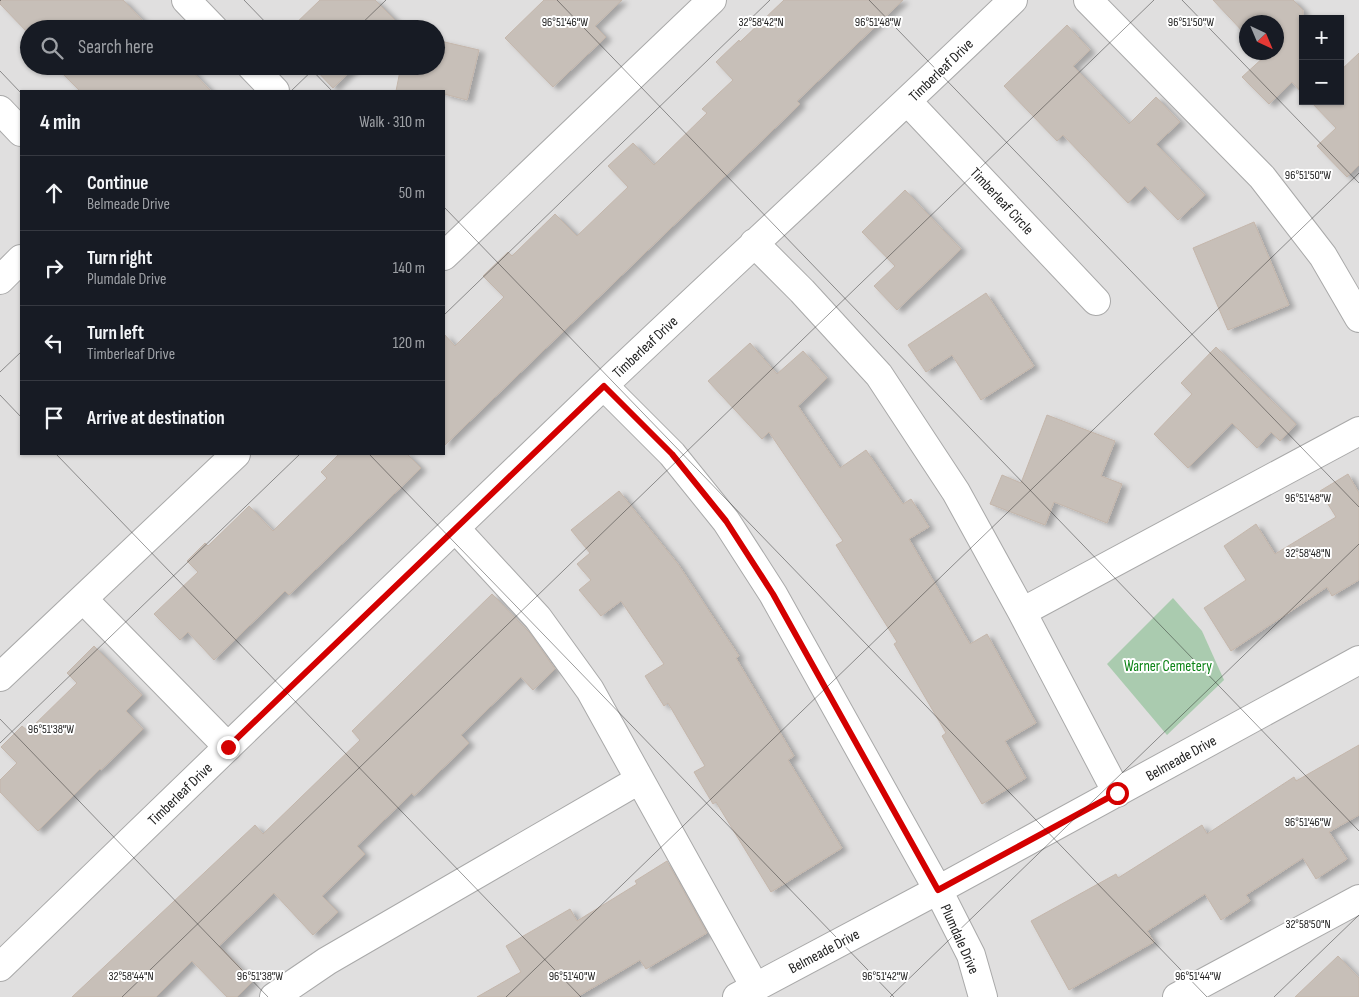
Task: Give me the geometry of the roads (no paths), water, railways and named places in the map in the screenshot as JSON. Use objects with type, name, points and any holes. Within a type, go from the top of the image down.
[{"type":"street","points":[[186,0],[205,20]]},
{"type":"street","points":[[445,255],[712,0]]},
{"type":"street","name":"Timberleaf Drive","points":[[0,967],[455,528],[754,243],[908,102],[1013,0]]},
{"type":"street","points":[[1088,0],[1262,176],[1323,256],[1359,318]]},
{"type":"street","points":[[260,75],[274,90]]},
{"type":"street","name":"Timberleaf Circle","points":[[908,102],[1096,301]]},
{"type":"street","points":[[0,110],[20,131]]},
{"type":"street","points":[[754,243],[802,291],[879,376],[956,492],[1022,612],[1117,793]]},
{"type":"street","points":[[0,280],[20,260]]},
{"type":"street","name":"Plumdale Drive","points":[[604,386],[672,454],[726,521],[773,594],[938,890],[971,955],[983,997]]},
{"type":"street","points":[[1022,612],[1359,431]]},
{"type":"street","points":[[0,677],[235,455]]},
{"type":"street","points":[[455,528],[538,618],[590,690],[639,780],[746,992]]},
{"type":"street","points":[[83,599],[228,747]]},
{"type":"street","name":"Belmeade Drive","points":[[746,992],[938,890],[1359,660]]},
{"type":"street","points":[[274,997],[327,960],[639,780]]},
{"type":"street","points":[[1177,997],[1359,899]]},
{"type":"park label","name":"Warner Cemetery","points":[[1168,666]]}]
